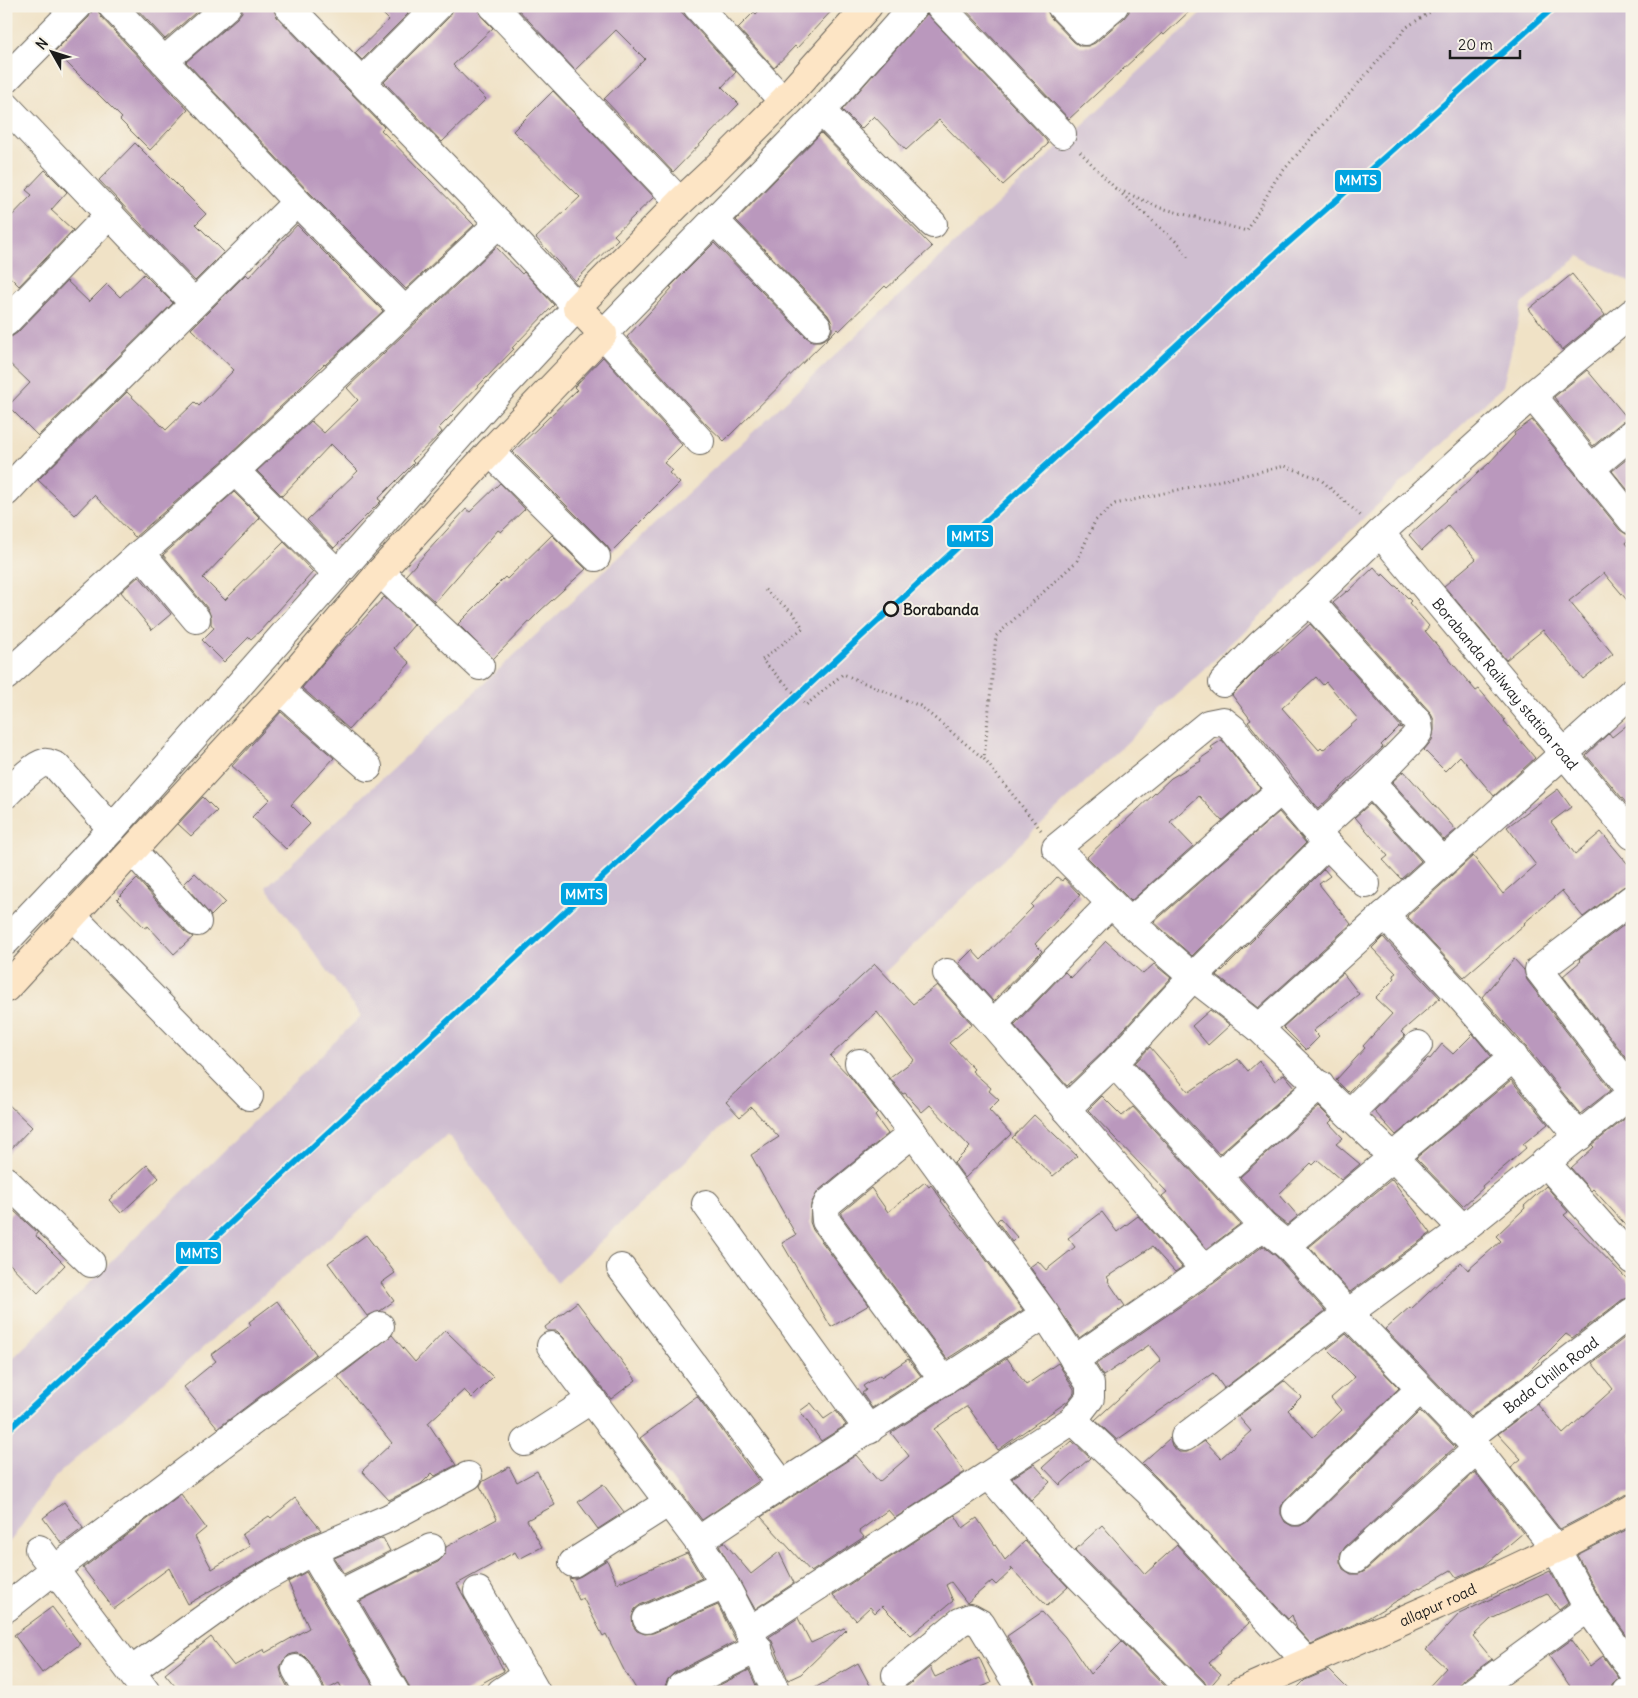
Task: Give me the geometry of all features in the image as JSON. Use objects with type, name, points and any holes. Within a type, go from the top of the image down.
[{"type":"street","points":[[6,79],[78,6]]},
{"type":"street","points":[[112,6],[297,202],[405,311]]},
{"type":"street","points":[[164,61],[227,6]]},
{"type":"street","points":[[288,6],[499,223],[700,440]]},
{"type":"street","points":[[362,82],[438,6]]},
{"type":"street","points":[[493,6],[680,202]]},
{"type":"street","points":[[697,6],[783,101]]},
{"type":"street","points":[[6,941],[112,829],[498,391],[680,202],[713,172],[783,101],[868,6]]},
{"type":"street","points":[[6,988],[280,690],[380,572],[490,452],[821,111],[914,6]]},
{"type":"street","points":[[940,6],[1062,134]]},
{"type":"street","points":[[1061,6],[1085,31],[1114,6]]},
{"type":"street","points":[[6,106],[194,303]]},
{"type":"street","points":[[821,111],[933,224]]},
{"type":"street","points":[[6,492],[297,202]]},
{"type":"street","points":[[6,322],[110,214]]},
{"type":"street","points":[[715,221],[817,326]]},
{"type":"street","points":[[6,676],[141,553],[235,471],[499,223]]},
{"type":"street","points":[[1223,683],[1261,644],[1310,601],[1380,533],[1532,395],[1632,313]]},
{"type":"street","points":[[1532,395],[1632,520]]},
{"type":"street","points":[[1590,469],[1632,434]]},
{"type":"street","points":[[490,452],[596,557]]},
{"type":"street","points":[[235,471],[337,573]]},
{"type":"street","name":"Borabanda Railway station road","points":[[1380,533],[1632,835]]},
{"type":"street","points":[[141,553],[196,618]]},
{"type":"street","points":[[380,572],[480,666]]},
{"type":"street","points":[[1066,1109],[1114,1063],[1419,731],[1418,722],[1310,601]]},
{"type":"street","points":[[280,690],[368,767]]},
{"type":"street","points":[[1259,1028],[1632,692]]},
{"type":"street","points":[[1366,884],[1281,790],[1233,729],[1223,721],[1208,724],[1056,848],[1130,922],[1193,977],[1259,1028],[1320,1085],[1463,1229]]},
{"type":"street","points":[[6,794],[34,769],[44,763],[50,763],[56,766],[112,829]]},
{"type":"street","points":[[1371,782],[1443,862]]},
{"type":"street","points":[[1130,922],[1281,790]]},
{"type":"street","points":[[133,851],[197,922]]},
{"type":"street","points":[[1185,1437],[1348,1313],[1463,1229],[1579,1137],[1632,1092],[1539,970],[1632,899]]},
{"type":"street","points":[[993,1024],[1110,904]]},
{"type":"street","points":[[1384,915],[1435,966],[1514,1057],[1579,1137]]},
{"type":"street","points":[[72,916],[249,1096]]},
{"type":"street","points":[[948,973],[1205,1270]]},
{"type":"street","points":[[1349,1114],[1418,1044]]},
{"type":"street","points":[[1286,1245],[1394,1158],[1514,1057]]},
{"type":"street","points":[[681,1687],[754,1640],[1073,1420],[1090,1398],[1090,1384],[1045,1314],[913,1132],[859,1063]]},
{"type":"street","points":[[1114,1063],[1263,1226],[1286,1245],[1472,1443],[1556,1549],[1588,1608],[1632,1670]]},
{"type":"street","points":[[1218,1176],[1320,1085]]},
{"type":"street","points":[[913,1132],[828,1203],[825,1210],[826,1221],[944,1381]]},
{"type":"street","points":[[1546,1162],[1632,1260]]},
{"type":"street","points":[[6,1181],[91,1263]]},
{"type":"street","points":[[706,1204],[869,1430]]},
{"type":"street","points":[[1074,1360],[1205,1270],[1263,1226]]},
{"type":"street","points":[[621,1268],[782,1484]]},
{"type":"street","name":"Bada Chilla Road","points":[[1355,1559],[1472,1443],[1632,1312]]},
{"type":"street","points":[[698,1541],[782,1484],[869,1430],[1045,1314]]},
{"type":"street","points":[[6,1608],[47,1559],[380,1326]]},
{"type":"street","points":[[551,1346],[698,1541],[725,1585],[754,1640],[776,1692]]},
{"type":"street","points":[[1296,1512],[1420,1388]]},
{"type":"street","points":[[525,1442],[592,1399]]},
{"type":"street","points":[[1073,1420],[1148,1491],[1307,1662]]},
{"type":"street","points":[[47,1559],[139,1681],[248,1588],[312,1551],[389,1518],[468,1476]]},
{"type":"street","points":[[990,1476],[1058,1555],[1193,1692]]},
{"type":"street","points":[[573,1563],[669,1502]]},
{"type":"street","name":"allapur road","points":[[1240,1692],[1436,1605],[1556,1549],[1632,1509]]},
{"type":"street","points":[[338,1595],[431,1548]]},
{"type":"street","points":[[312,1551],[395,1692]]},
{"type":"street","points":[[647,1619],[725,1585]]},
{"type":"street","points":[[478,1591],[531,1684],[501,1692]]},
{"type":"street","points":[[1473,1692],[1588,1608]]},
{"type":"street","points":[[896,1675],[960,1622],[970,1618],[981,1624],[1022,1692]]},
{"type":"street","points":[[296,1668],[309,1692]]},
{"type":"street","points":[[1626,1692],[1632,1688]]},
{"type":"path","points":[[1115,188],[1161,208],[1247,230],[1276,179],[1407,27],[1439,6]]},
{"type":"path","points":[[1062,134],[1115,188],[1180,245],[1189,260]]},
{"type":"path","points":[[984,759],[996,636],[1077,561],[1095,521],[1115,504],[1285,466],[1320,479],[1380,533]]},
{"type":"path","points":[[765,590],[794,614],[803,628],[762,660],[806,706],[843,674],[920,706],[984,759],[1056,848]]},
{"type":"shaded area","points":[[1209,6],[1632,6],[1632,282],[1579,256],[1522,304],[1503,386],[557,1283],[448,1134],[56,1476],[6,1548],[6,1365],[361,1016],[266,887]]},
{"type":"building","points":[[93,6],[97,6],[101,17],[188,110],[150,150],[120,120],[122,118],[55,51],[89,17]]},
{"type":"building","points":[[134,6],[203,6],[165,39]]},
{"type":"building","points":[[242,6],[273,6],[277,17],[384,127],[381,130],[474,225],[406,289],[308,191],[186,62],[237,18],[242,12]]},
{"type":"building","points":[[375,6],[401,6],[408,14],[362,60],[355,53],[389,20]]},
{"type":"building","points":[[453,6],[478,6],[481,16],[493,28],[453,65],[486,99],[442,142],[384,82],[449,17]]},
{"type":"building","points":[[515,6],[676,6],[736,72],[722,87],[739,104],[673,172],[604,99],[645,59],[616,30],[575,70]]},
{"type":"building","points":[[764,6],[836,6],[797,48],[795,46],[774,68],[738,28],[754,12],[756,14]]},
{"type":"building","points":[[962,6],[1046,6],[1050,17],[1074,42],[1080,46],[1088,46],[1095,43],[1124,18],[1129,12],[1129,6],[1195,6],[1164,35],[1162,33],[1069,119]]},
{"type":"building","points":[[927,14],[1048,144],[1003,185],[939,120],[906,150],[874,116],[861,129],[842,110]]},
{"type":"building","points":[[553,91],[654,197],[614,235],[618,239],[575,281],[536,238],[580,197],[513,131]]},
{"type":"building","points":[[821,133],[932,247],[887,288],[885,286],[839,331],[837,329],[724,441],[705,423],[627,337],[672,288],[670,287],[714,243],[806,337],[812,341],[820,341],[828,337],[832,331],[832,323],[828,315],[736,220]]},
{"type":"building","points":[[135,143],[206,214],[196,224],[224,252],[195,281],[99,180]]},
{"type":"building","points":[[45,170],[67,192],[51,210],[73,230],[19,286],[6,273],[6,222],[32,195],[26,190]]},
{"type":"building","points":[[297,225],[383,311],[324,364],[225,459],[135,537],[94,495],[75,515],[38,480],[127,392],[166,430],[195,402],[199,406],[234,370],[191,329],[246,274],[249,277]]},
{"type":"building","points":[[496,247],[522,274],[524,272],[554,305],[453,412],[439,428],[442,432],[412,461],[414,463],[378,499],[381,501],[334,548],[307,520],[358,471],[331,444],[282,496],[257,471],[311,421],[324,433],[358,400],[347,388]]},
{"type":"building","points":[[144,274],[173,303],[38,436],[8,406],[30,383],[6,360],[6,337],[11,337],[17,333],[67,281],[89,302],[107,284],[120,297]]},
{"type":"building","points":[[1572,274],[1605,315],[1562,350],[1529,309]]},
{"type":"building","points":[[603,357],[682,445],[664,463],[672,470],[669,473],[680,483],[611,552],[513,452],[577,390],[574,387]]},
{"type":"building","points":[[1587,370],[1628,419],[1593,446],[1554,397]]},
{"type":"building","points":[[1532,420],[1620,530],[1632,535],[1625,543],[1632,552],[1632,606],[1604,573],[1569,601],[1613,654],[1583,679],[1543,630],[1506,660],[1444,586],[1476,559],[1448,526],[1422,550],[1409,535],[1488,464],[1515,435],[1514,433]]},
{"type":"building","points":[[1632,455],[1632,495],[1612,471]]},
{"type":"building","points":[[500,483],[525,509],[501,532],[498,530],[435,602],[406,575],[466,509],[470,512]]},
{"type":"building","points":[[234,492],[260,518],[203,578],[225,600],[284,542],[313,572],[260,631],[251,639],[249,637],[224,662],[202,640],[214,628],[211,624],[208,609],[163,555]]},
{"type":"building","points":[[552,535],[586,569],[540,611],[493,659],[458,624],[505,577],[507,579]]},
{"type":"building","points":[[1374,567],[1411,601],[1409,603],[1429,626],[1425,631],[1476,691],[1479,689],[1535,758],[1494,796],[1460,756],[1445,771],[1424,750],[1432,740],[1434,730],[1434,720],[1430,712],[1333,603],[1348,592]]},
{"type":"building","points":[[139,576],[171,614],[152,630],[121,592]]},
{"type":"building","points":[[384,597],[414,625],[394,648],[410,663],[349,729],[302,688]]},
{"type":"building","points":[[1310,624],[1402,728],[1399,727],[1381,745],[1383,747],[1318,809],[1248,722],[1251,720],[1232,695],[1264,663]],"holes":[[[1316,677],[1323,685],[1326,682],[1358,719],[1323,750],[1321,748],[1319,750],[1282,708]]]},
{"type":"building","points":[[281,712],[334,758],[291,805],[310,824],[286,849],[252,817],[270,799],[232,766]]},
{"type":"building","points":[[1632,721],[1632,810],[1586,755],[1609,733],[1612,737]]},
{"type":"building","points":[[1222,740],[1260,788],[1222,821],[1199,796],[1170,822],[1193,846],[1131,901],[1087,857],[1171,778],[1201,761],[1200,759],[1213,750],[1211,747]]},
{"type":"building","points":[[1404,771],[1456,830],[1444,840],[1392,782]]},
{"type":"building","points":[[1558,789],[1571,807],[1551,822],[1575,854],[1601,832],[1632,869],[1632,884],[1623,887],[1583,917],[1562,891],[1464,977],[1407,916],[1473,856],[1503,894],[1536,865],[1507,827]]},
{"type":"building","points":[[203,797],[217,811],[191,836],[178,824]]},
{"type":"building","points":[[1370,804],[1421,861],[1401,879],[1383,860],[1388,856],[1355,817]]},
{"type":"building","points":[[1279,812],[1306,843],[1192,956],[1154,922]]},
{"type":"building","points":[[1324,869],[1330,876],[1319,884],[1351,924],[1258,1008],[1217,976]]},
{"type":"building","points":[[195,873],[225,902],[211,916],[184,884]]},
{"type":"building","points":[[1057,877],[1062,881],[1064,878],[1080,895],[1035,944],[1042,951],[993,1001],[959,963],[972,950],[981,960],[1033,907],[1031,905]]},
{"type":"building","points":[[137,879],[185,932],[193,937],[174,954],[148,926],[145,928],[117,899]]},
{"type":"building","points":[[1632,919],[1632,1065],[1563,976],[1581,961],[1579,959]]},
{"type":"building","points":[[1383,937],[1440,998],[1401,1032],[1405,1036],[1348,1092],[1336,1080],[1392,1014],[1375,998],[1395,978],[1393,975],[1396,973],[1372,948]]},
{"type":"building","points":[[1106,941],[1143,974],[1154,964],[1171,978],[1103,1052],[1067,1086],[1014,1025],[1065,972],[1071,978]]},
{"type":"building","points":[[1514,959],[1524,970],[1527,980],[1611,1090],[1580,1114],[1526,1047],[1482,997]]},
{"type":"building","points":[[875,964],[913,1004],[937,985],[972,1024],[949,1043],[974,1069],[972,1071],[991,1088],[989,1091],[999,1100],[989,1110],[1011,1134],[965,1178],[954,1163],[970,1147],[930,1105],[922,1112],[890,1078],[914,1060],[877,1012],[830,1056],[851,1078],[878,1113],[875,1116],[888,1134],[818,1191],[811,1204],[810,1222],[813,1230],[869,1305],[831,1327],[782,1243],[796,1235],[751,1155],[779,1137],[751,1107],[740,1117],[726,1102]]},
{"type":"building","points":[[1343,973],[1359,994],[1313,1031],[1319,1037],[1306,1050],[1283,1027]]},
{"type":"building","points":[[1210,1010],[1230,1025],[1208,1045],[1192,1026]]},
{"type":"building","points":[[1473,1034],[1491,1056],[1396,1135],[1374,1111],[1428,1058],[1430,1059],[1442,1044],[1453,1054]]},
{"type":"building","points":[[1150,1047],[1189,1092],[1238,1059],[1248,1071],[1259,1061],[1275,1081],[1284,1074],[1295,1087],[1219,1154],[1135,1063]]},
{"type":"building","points":[[1511,1080],[1548,1124],[1523,1144],[1526,1148],[1482,1186],[1483,1188],[1463,1206],[1416,1158]]},
{"type":"building","points":[[1102,1096],[1122,1116],[1133,1107],[1240,1224],[1207,1249],[1162,1196],[1167,1192],[1088,1110]]},
{"type":"building","points":[[6,1102],[32,1127],[6,1154]]},
{"type":"building","points":[[1319,1107],[1332,1120],[1329,1123],[1343,1138],[1336,1144],[1360,1164],[1341,1180],[1318,1160],[1313,1165],[1311,1163],[1279,1194],[1298,1216],[1287,1225],[1274,1215],[1240,1177]]},
{"type":"building","points":[[1632,1113],[1632,1232],[1571,1168],[1594,1147],[1592,1145]]},
{"type":"building","points":[[1034,1115],[1077,1156],[1053,1176],[1012,1138]]},
{"type":"building","points":[[147,1165],[159,1178],[121,1213],[109,1200]]},
{"type":"building","points":[[1392,1179],[1431,1233],[1350,1292],[1309,1247]]},
{"type":"building","points":[[925,1182],[929,1187],[931,1185],[1023,1310],[947,1359],[841,1215],[871,1188],[888,1212]]},
{"type":"building","points":[[1546,1186],[1568,1212],[1564,1215],[1632,1284],[1632,1297],[1622,1300],[1572,1338],[1566,1334],[1526,1374],[1470,1417],[1385,1329],[1410,1307],[1411,1309],[1461,1262],[1468,1270],[1501,1241],[1496,1236]]},
{"type":"building","points":[[14,1211],[38,1233],[36,1236],[65,1265],[38,1293],[6,1260],[6,1219]]},
{"type":"building","points":[[1102,1212],[1117,1232],[1138,1216],[1182,1267],[1175,1272],[1152,1247],[1107,1277],[1125,1306],[1079,1338],[1030,1267],[1038,1261],[1046,1270],[1075,1247],[1068,1238]]},
{"type":"building","points":[[1000,1218],[1017,1237],[1012,1242],[997,1221]]},
{"type":"building","points":[[366,1235],[395,1273],[381,1283],[394,1301],[380,1311],[367,1316],[328,1263]]},
{"type":"building","points":[[1263,1246],[1276,1256],[1325,1311],[1223,1389],[1213,1373],[1117,1440],[1095,1420],[1161,1360],[1149,1345],[1103,1376],[1096,1364],[1214,1283]]},
{"type":"building","points":[[277,1301],[316,1354],[218,1428],[184,1387],[216,1361],[211,1355],[251,1325],[249,1322]]},
{"type":"building","points":[[577,1302],[636,1380],[611,1399],[563,1337],[557,1331],[547,1331],[545,1327]]},
{"type":"building","points":[[445,1330],[493,1377],[472,1398],[464,1390],[428,1423],[456,1465],[435,1476],[432,1473],[421,1484],[389,1500],[362,1471],[392,1443],[338,1377],[392,1335],[415,1362]]},
{"type":"building","points":[[1632,1332],[1632,1494],[1625,1495],[1560,1529],[1511,1467],[1521,1459],[1498,1434],[1537,1404],[1563,1434],[1613,1389],[1592,1363]]},
{"type":"building","points":[[1346,1334],[1399,1388],[1285,1500],[1281,1507],[1281,1514],[1285,1522],[1292,1526],[1300,1526],[1307,1522],[1420,1411],[1455,1447],[1345,1547],[1340,1555],[1343,1569],[1351,1574],[1359,1574],[1365,1571],[1475,1472],[1523,1533],[1484,1566],[1457,1578],[1451,1570],[1366,1619],[1311,1644],[1297,1629],[1292,1615],[1288,1619],[1142,1463],[1170,1438],[1172,1446],[1179,1452],[1187,1452],[1205,1441],[1221,1458],[1251,1431],[1238,1416],[1284,1381],[1301,1397],[1288,1410],[1313,1437],[1341,1410],[1331,1398],[1355,1377],[1327,1349]]},
{"type":"building","points":[[1007,1358],[1026,1385],[1058,1363],[1074,1389],[1074,1393],[1068,1401],[998,1450],[968,1407],[966,1407],[934,1429],[965,1472],[895,1518],[888,1510],[859,1531],[864,1537],[811,1572],[761,1517],[856,1455],[879,1482],[909,1456],[891,1433]]},
{"type":"building","points":[[908,1359],[921,1376],[872,1408],[862,1393],[866,1390],[863,1386],[880,1375],[881,1377]]},
{"type":"building","points":[[697,1396],[759,1481],[702,1520],[640,1438]]},
{"type":"building","points":[[811,1403],[824,1419],[836,1411],[846,1425],[821,1441],[800,1411]]},
{"type":"building","points":[[1072,1441],[1090,1458],[1060,1485],[1043,1467]]},
{"type":"building","points":[[1034,1464],[1050,1482],[1031,1500],[1012,1478]]},
{"type":"building","points":[[509,1467],[517,1482],[537,1471],[555,1505],[527,1520],[542,1547],[519,1559],[515,1552],[457,1584],[504,1671],[466,1692],[411,1692],[360,1601],[438,1562],[444,1556],[446,1547],[497,1519],[480,1486],[482,1482]]},
{"type":"building","points":[[603,1484],[624,1512],[598,1529],[578,1502]]},
{"type":"building","points":[[181,1494],[206,1528],[195,1537],[212,1569],[250,1546],[242,1534],[269,1516],[271,1518],[295,1498],[321,1530],[304,1537],[188,1604],[169,1568],[114,1609],[83,1568]]},
{"type":"building","points":[[64,1502],[83,1528],[62,1544],[43,1518]]},
{"type":"building","points":[[955,1515],[963,1528],[977,1518],[1005,1560],[1025,1541],[1068,1587],[1047,1606],[1011,1568],[1012,1570],[996,1585],[992,1581],[967,1603],[951,1582],[946,1585],[953,1601],[911,1635],[882,1606],[875,1613],[870,1607],[856,1620],[833,1595]]},
{"type":"building","points":[[1102,1525],[1145,1574],[1177,1545],[1249,1623],[1209,1663],[1221,1674],[1208,1689],[1204,1681],[1075,1550]]},
{"type":"building","points":[[1632,1527],[1632,1643],[1601,1600],[1577,1555]]},
{"type":"building","points":[[383,1538],[390,1551],[344,1574],[334,1558]]},
{"type":"building","points":[[724,1542],[751,1574],[779,1552],[794,1583],[755,1609],[719,1546]]},
{"type":"building","points":[[687,1553],[702,1578],[640,1605],[635,1609],[632,1617],[633,1626],[637,1631],[645,1634],[653,1633],[718,1605],[736,1641],[674,1673],[668,1679],[665,1686],[667,1692],[638,1692],[626,1674],[606,1634],[603,1636],[583,1598],[579,1600],[569,1578],[574,1579],[581,1576],[607,1560],[617,1583]]},
{"type":"building","points":[[1550,1571],[1568,1603],[1559,1610],[1547,1593],[1491,1619],[1473,1636],[1492,1659],[1463,1680],[1459,1685],[1458,1692],[1424,1692],[1446,1668],[1426,1650],[1459,1614]]},
{"type":"building","points":[[306,1572],[377,1692],[344,1692],[339,1683],[325,1691],[323,1684],[309,1661],[303,1655],[296,1653],[289,1655],[283,1661],[280,1668],[290,1692],[180,1692],[165,1674],[211,1637],[234,1666],[264,1649],[265,1653],[309,1628],[288,1582]]},
{"type":"building","points":[[52,1607],[80,1644],[42,1673],[14,1635]]},
{"type":"building","points":[[1042,1612],[1065,1637],[1090,1674],[1122,1642],[1171,1692],[1038,1692],[1007,1636]]},
{"type":"building","points":[[798,1618],[811,1643],[844,1628],[846,1630],[801,1674],[788,1680],[769,1637]]},
{"type":"building","points":[[1571,1640],[1590,1666],[1603,1656],[1619,1678],[1612,1685],[1611,1692],[1574,1692],[1549,1656]]},
{"type":"building","points":[[979,1657],[991,1683],[970,1692],[808,1692],[858,1663],[873,1691],[884,1685],[890,1689],[898,1690],[906,1687],[930,1667],[935,1677]]},
{"type":"building","points":[[749,1670],[759,1692],[706,1692]]},
{"type":"building","points":[[1329,1670],[1351,1692],[1293,1692],[1305,1680]]},
{"type":"transit line","name":"MMTS","points":[[6,1432],[1272,257],[1555,6]]},
{"type":"place","name":"Borabanda","points":[[891,609]]}]
